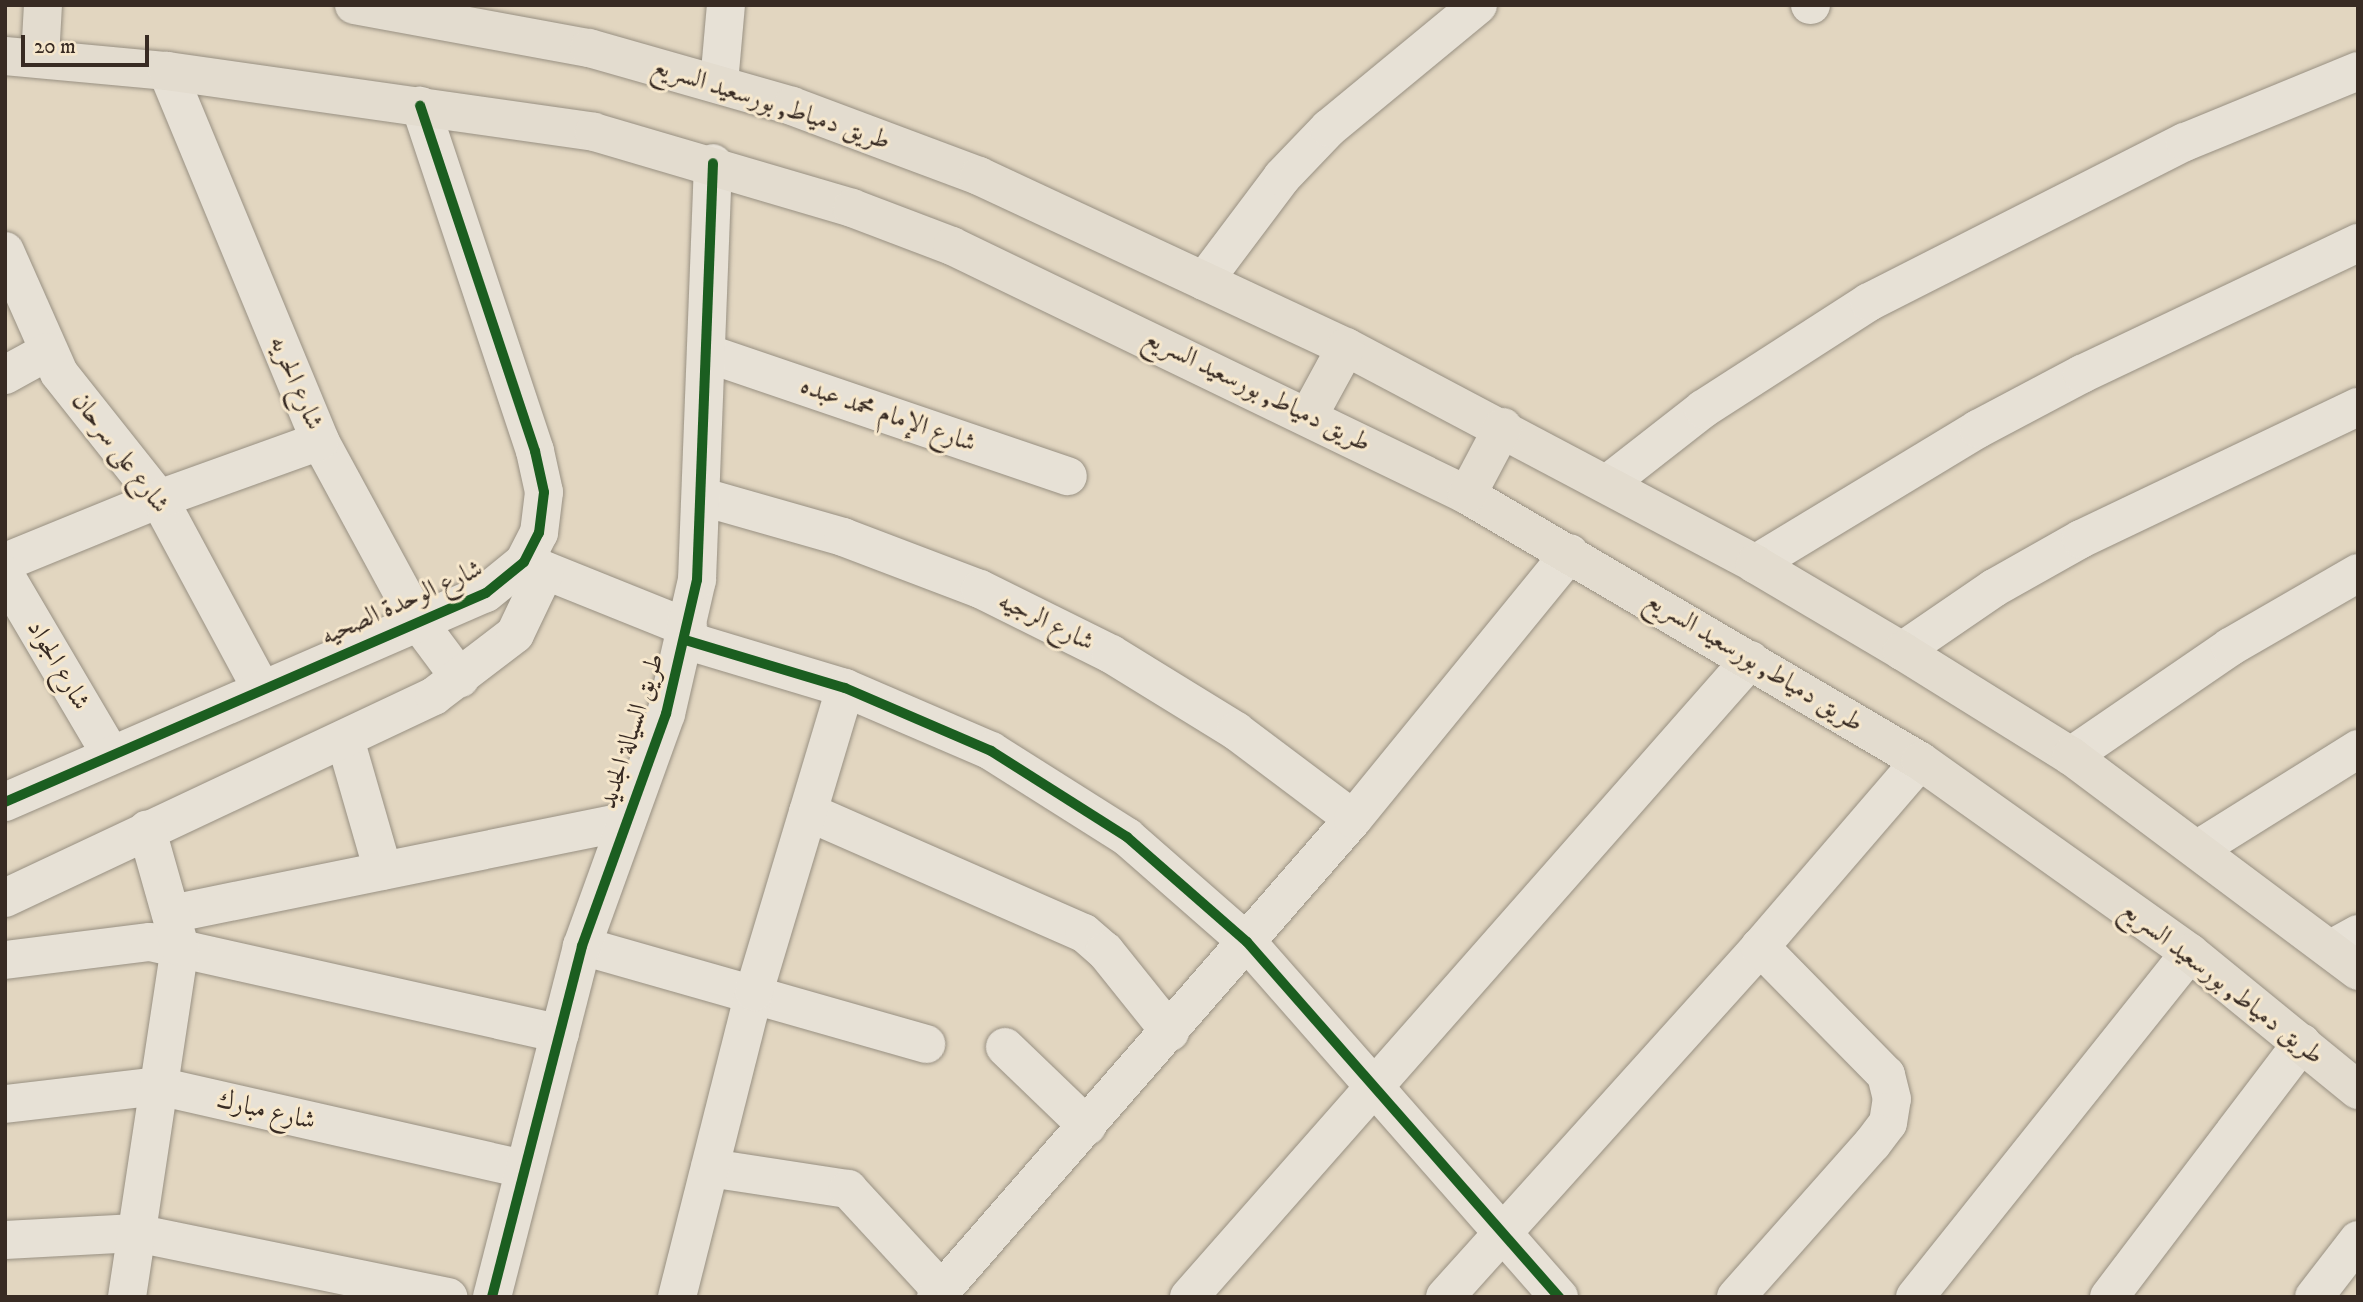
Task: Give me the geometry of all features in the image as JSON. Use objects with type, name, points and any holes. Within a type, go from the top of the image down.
[{"type":"highway","points":[[22,57],[43,5]]},
{"type":"highway","name":"طريق دمياط, بورسعيد السريع","points":[[354,5],[589,48],[719,83],[979,176],[1346,347],[1503,427],[1755,564],[1902,651],[2071,756],[2198,849],[2349,951]]},
{"type":"highway","name":"طريق دمياط, بورسعيد السريع","points":[[22,57],[167,71],[594,132],[713,163],[852,208],[952,246],[1309,415],[1467,495],[1570,553],[1920,761],[2190,953],[2358,1090]]},
{"type":"highway","points":[[1309,415],[1346,347]]},
{"type":"highway","points":[[1467,495],[1503,427]]},
{"type":"street","points":[[719,83],[726,5]]},
{"type":"street","points":[[1204,281],[1282,177],[1329,128],[1478,5]]},
{"type":"street","name":"شارع الحريه","points":[[167,71],[320,441],[419,623],[460,678]]},
{"type":"street","points":[[1607,484],[1703,409],[1869,302],[2185,142],[2358,71]]},
{"type":"street","name":"شارع الوحدة الصحيه","points":[[5,802],[419,623],[486,593],[535,566],[544,492],[536,450],[420,106]]},
{"type":"street","name":"طريق السيالة الجديد","points":[[492,1297],[582,946],[666,714],[697,580],[709,354],[713,163]]},
{"type":"street","points":[[1755,564],[1886,482],[2013,411],[2358,243]]},
{"type":"street","name":"شارع على سرحان","points":[[5,250],[47,352],[71,388],[159,499],[262,690]]},
{"type":"street","points":[[5,374],[47,352]]},
{"type":"street","name":"شارع الإمام محمد عبده","points":[[709,354],[1068,476]]},
{"type":"street","points":[[1902,651],[1994,588],[2081,539],[2358,407]]},
{"type":"street","points":[[5,562],[159,499],[320,441]]},
{"type":"street","name":"شارع الرجيه","points":[[702,497],[843,537],[980,590],[1099,648],[1236,731],[1353,819]]},
{"type":"street","points":[[710,1168],[848,1189],[954,1291],[1087,1126],[1353,819],[1570,553]]},
{"type":"street","points":[[5,898],[434,696],[515,634],[535,566],[686,634],[845,688],[991,751],[1127,837],[1247,942],[1559,1297]]},
{"type":"street","points":[[2071,756],[2230,647],[2358,573]]},
{"type":"street","name":"شارع الجواد","points":[[5,575],[111,755]]},
{"type":"street","points":[[1189,1297],[1376,1089],[1750,660]]},
{"type":"street","points":[[677,1297],[754,992],[845,688]]},
{"type":"street","points":[[345,739],[383,871]]},
{"type":"street","points":[[2198,849],[2358,749]]},
{"type":"street","points":[[1445,1297],[1760,947],[1920,761]]},
{"type":"street","points":[[808,812],[1084,933],[1105,951],[1170,1031]]},
{"type":"street","points":[[5,960],[113,944],[175,931],[383,871],[627,821]]},
{"type":"street","points":[[127,1297],[158,1086],[175,931],[147,830]]},
{"type":"street","points":[[175,931],[559,1034]]},
{"type":"street","points":[[582,946],[754,992],[926,1044]]},
{"type":"street","points":[[1736,1297],[1872,1144],[1888,1123],[1892,1099],[1886,1075],[1760,947]]},
{"type":"street","points":[[1915,1297],[2190,953]]},
{"type":"street","points":[[2109,1297],[2302,1043]]},
{"type":"street","points":[[1005,1047],[1087,1126]]},
{"type":"street","name":"شارع مبارك","points":[[5,1104],[158,1086],[524,1169]]},
{"type":"street","points":[[5,1240],[136,1233],[449,1297]]},
{"type":"street","points":[[2314,1297],[2358,1240]]},
{"type":"cycle path","points":[[5,802],[486,593],[524,562],[539,533],[544,492],[535,451],[420,106]]},
{"type":"cycle path","points":[[492,1297],[582,946],[666,714],[697,580],[713,163]]},
{"type":"cycle path","points":[[685,640],[845,688],[991,751],[1127,837],[1247,942],[1559,1297]]}]
